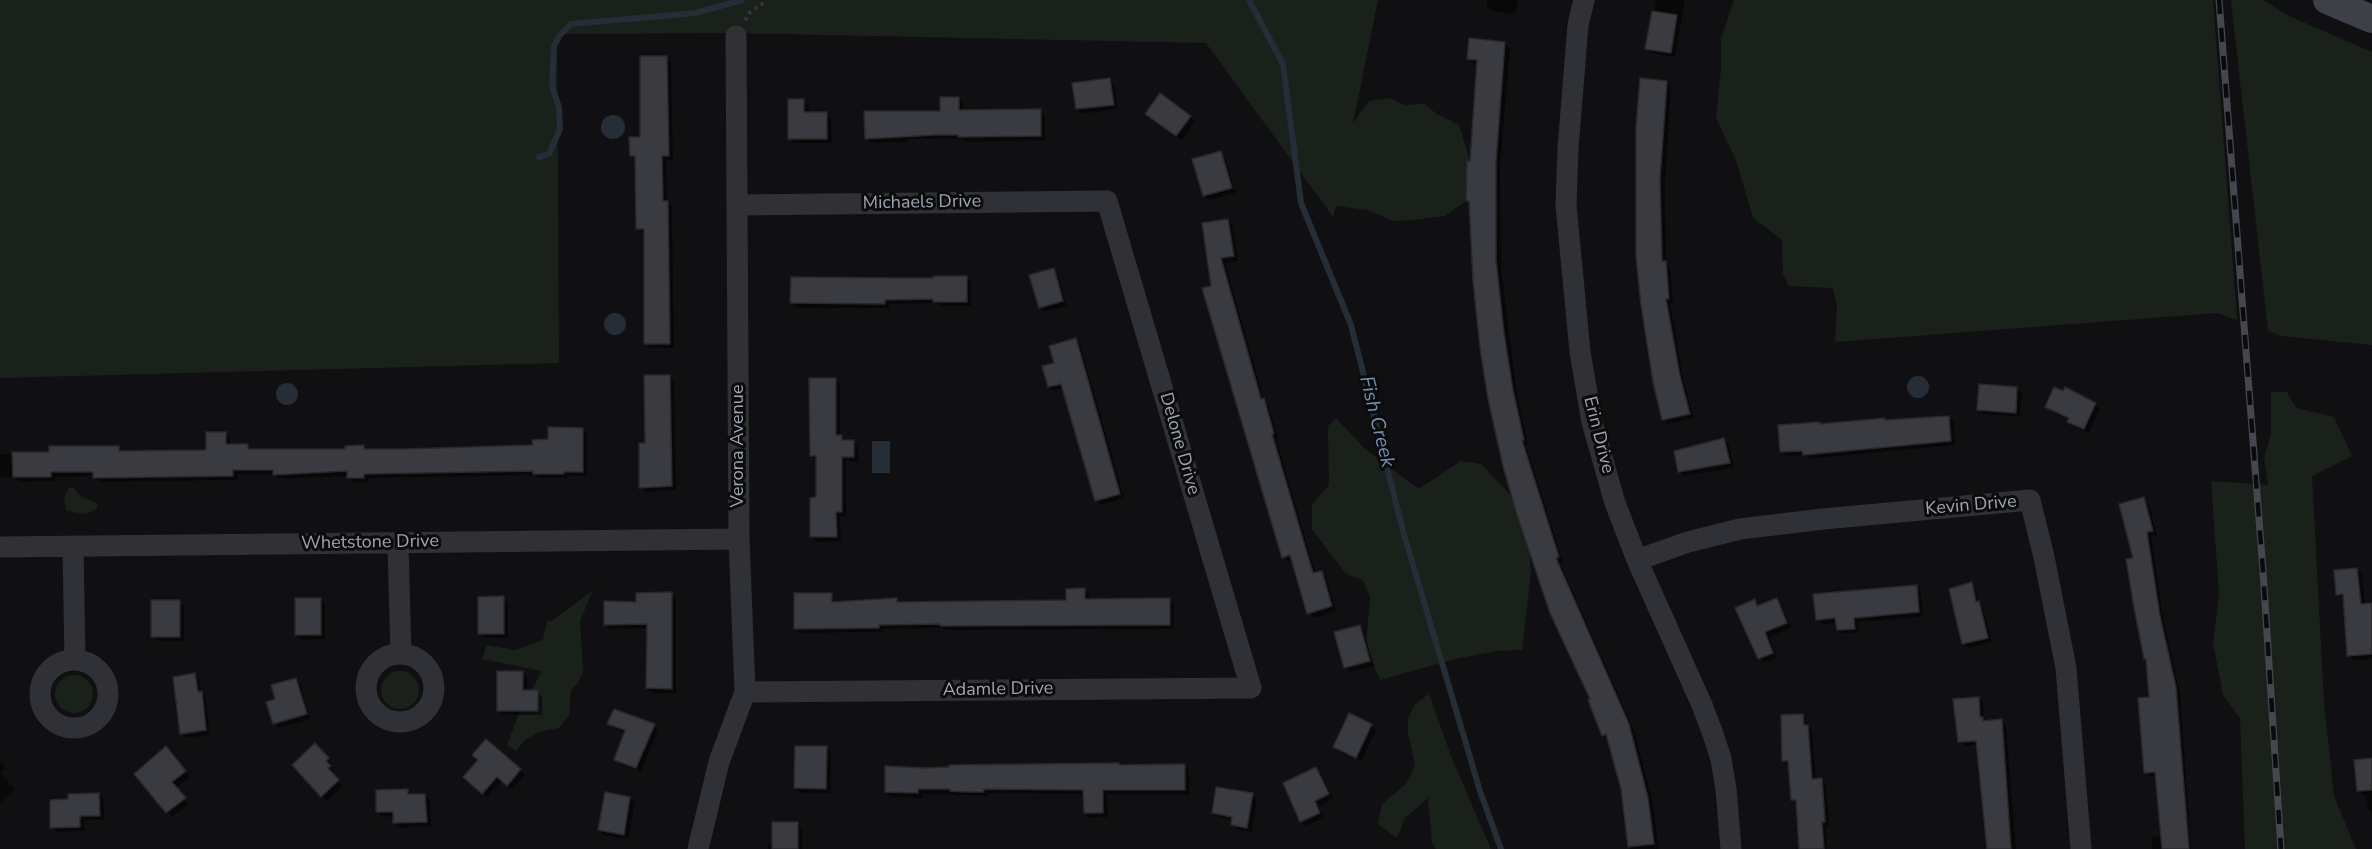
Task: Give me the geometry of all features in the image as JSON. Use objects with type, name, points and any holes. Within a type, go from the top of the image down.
[{"type":"main road","points":[[2326,0],[2372,19]]},
{"type":"street","name":"Erin Drive","points":[[1584,0],[1578,25],[1566,205],[1580,352],[1592,422],[1615,503],[1637,560],[1713,734],[1722,769],[1731,849]]},
{"type":"street","name":"Verona Avenue","points":[[698,849],[719,762],[746,692],[740,539],[735,36]]},
{"type":"street","name":"Michaels Drive","points":[[737,205],[1107,201]]},
{"type":"street","name":"Delone Drive","points":[[1107,201],[1251,688]]},
{"type":"street","name":"Kevin Drive","points":[[1637,560],[1688,542],[1740,529],[1820,519],[2030,500],[2066,668],[2081,849]]},
{"type":"street","name":"Whetstone Drive","points":[[0,547],[740,539]]},
{"type":"street","points":[[398,543],[400,654]]},
{"type":"street","points":[[73,546],[75,660]]},
{"type":"street","name":"Adamle Drive","points":[[746,692],[1251,688]]},
{"type":"shaded area","points":[[0,0],[1378,0],[1353,123],[1369,101],[1391,98],[1404,105],[1424,104],[1437,114],[1459,125],[1469,158],[1466,201],[1445,216],[1415,220],[1393,221],[1368,210],[1336,206],[1333,217],[1206,43],[731,33],[557,34],[559,363],[0,378]]},
{"type":"shaded area","points":[[1734,0],[2213,0],[2237,320],[2217,313],[1835,342],[1837,306],[1833,288],[1789,286],[1783,274],[1782,240],[1753,218],[1736,160],[1716,118],[1721,68],[1721,39]]},
{"type":"shaded area","points":[[2231,0],[2263,0],[2289,16],[2372,52],[2372,345],[2281,336],[2268,331]]},
{"type":"shaded area","points":[[613,115],[618,116],[624,122],[624,132],[618,138],[613,139],[608,138],[602,132],[601,127],[602,122],[608,116]]},
{"type":"shaded area","points":[[615,313],[623,316],[626,324],[623,332],[615,335],[607,332],[604,324],[607,316]]},
{"type":"shaded area","points":[[1918,376],[1926,379],[1929,387],[1926,395],[1918,398],[1910,395],[1907,387],[1910,379]]},
{"type":"shaded area","points":[[287,383],[295,386],[298,394],[295,402],[287,405],[279,402],[276,394],[279,386]]},
{"type":"shaded area","points":[[2271,392],[2287,392],[2296,408],[2334,417],[2352,456],[2312,476],[2324,703],[2334,796],[2356,849],[2245,849],[2240,718],[2223,695],[2213,643],[2219,594],[2211,481],[2268,485],[2264,458],[2271,435]]},
{"type":"shaded area","points":[[1336,418],[1364,448],[1419,489],[1461,461],[1481,464],[1526,512],[1531,574],[1522,650],[1496,651],[1455,659],[1380,680],[1366,646],[1370,597],[1363,580],[1346,574],[1312,529],[1312,505],[1329,485],[1328,426]]},
{"type":"shaded area","points":[[872,441],[890,441],[890,473],[872,473]]},
{"type":"shaded area","points":[[73,487],[80,496],[96,503],[98,507],[86,514],[67,511],[64,501],[69,488]]},
{"type":"shaded area","points":[[593,590],[580,621],[583,671],[578,683],[571,690],[569,716],[559,728],[538,732],[525,740],[516,751],[507,745],[518,716],[542,671],[482,659],[487,645],[515,650],[543,640],[547,621],[552,621]]},
{"type":"shaded area","points":[[400,671],[414,676],[419,690],[414,704],[400,709],[386,704],[381,690],[386,676]]},
{"type":"shaded area","points":[[74,675],[81,676],[87,681],[92,687],[92,701],[87,707],[81,712],[74,713],[67,712],[61,707],[56,701],[55,694],[56,687],[61,681],[67,676]]},
{"type":"shaded area","points":[[1429,694],[1451,756],[1491,849],[1436,849],[1432,843],[1428,798],[1405,818],[1397,838],[1378,824],[1382,804],[1406,784],[1415,765],[1408,734],[1408,719],[1414,705]]},
{"type":"building","points":[[1652,11],[1677,15],[1671,53],[1645,49]]},
{"type":"building","points":[[1469,38],[1505,42],[1496,162],[1496,260],[1504,333],[1524,440],[1522,440],[1559,557],[1556,558],[1629,724],[1648,798],[1654,844],[1628,847],[1621,789],[1606,734],[1602,736],[1588,700],[1590,699],[1550,613],[1503,466],[1488,399],[1480,348],[1473,281],[1469,201],[1466,201],[1467,161],[1470,161],[1477,60],[1467,59]]},
{"type":"building","points":[[640,56],[667,56],[669,156],[662,156],[663,201],[668,201],[670,344],[644,344],[644,229],[636,229],[635,156],[630,156],[629,137],[640,137]]},
{"type":"building","points":[[1110,78],[1114,105],[1076,109],[1072,83]]},
{"type":"building","points":[[1640,78],[1667,81],[1660,179],[1662,261],[1666,261],[1669,299],[1666,299],[1680,376],[1690,414],[1662,420],[1653,382],[1636,256],[1636,127]]},
{"type":"building","points":[[1160,93],[1191,116],[1176,136],[1145,114]]},
{"type":"building","points":[[940,97],[959,97],[959,110],[1041,109],[1041,136],[935,135],[865,139],[864,111],[940,111]]},
{"type":"building","points":[[788,99],[804,99],[804,112],[827,112],[827,139],[788,139]]},
{"type":"building","points":[[1221,151],[1232,188],[1203,196],[1192,159]]},
{"type":"building","points":[[1228,219],[1234,256],[1221,258],[1261,399],[1264,398],[1274,434],[1272,434],[1313,573],[1322,571],[1332,606],[1307,614],[1290,555],[1282,558],[1202,288],[1211,286],[1202,223]]},
{"type":"building","points":[[1054,268],[1063,301],[1039,308],[1029,275]]},
{"type":"building","points":[[933,276],[967,276],[967,302],[933,302],[933,299],[885,300],[885,304],[790,303],[791,277],[933,278]]},
{"type":"building","points":[[1076,338],[1120,494],[1095,501],[1061,384],[1048,387],[1042,366],[1054,363],[1049,346]]},
{"type":"building","points":[[644,375],[670,375],[672,486],[639,488],[639,443],[645,443]]},
{"type":"building","points":[[809,378],[836,378],[836,435],[842,435],[842,440],[854,440],[854,457],[842,457],[842,512],[836,512],[837,537],[810,537],[810,498],[816,497],[816,456],[810,456]]},
{"type":"building","points":[[1979,384],[2017,387],[2016,413],[1977,410]]},
{"type":"building","points":[[2054,387],[2063,391],[2065,387],[2096,403],[2084,429],[2067,422],[2069,418],[2045,407]]},
{"type":"building","points":[[1949,416],[1951,441],[1803,455],[1802,451],[1780,452],[1778,425]]},
{"type":"building","points":[[548,427],[583,428],[583,472],[564,472],[564,474],[533,474],[533,471],[364,474],[364,478],[347,478],[347,471],[273,475],[273,470],[233,470],[233,476],[93,478],[93,472],[51,472],[51,477],[13,477],[12,452],[49,452],[49,446],[119,446],[119,451],[206,450],[206,432],[226,432],[226,444],[248,444],[248,449],[345,449],[345,446],[364,445],[364,449],[405,449],[533,445],[532,440],[548,439]]},
{"type":"building","points":[[1724,438],[1730,463],[1678,472],[1674,451]]},
{"type":"building","points":[[2144,497],[2153,531],[2147,532],[2160,616],[2176,687],[2189,849],[2162,849],[2155,772],[2144,773],[2138,698],[2149,697],[2146,659],[2144,659],[2126,559],[2133,558],[2119,504]]},
{"type":"building","points":[[2357,568],[2361,604],[2372,603],[2372,654],[2347,656],[2343,594],[2336,595],[2334,570]]},
{"type":"building","points":[[1972,582],[1988,638],[1962,644],[1949,589]]},
{"type":"building","points":[[1917,585],[1919,612],[1854,618],[1855,629],[1837,630],[1835,618],[1816,620],[1813,594]]},
{"type":"building","points":[[1085,588],[1085,599],[1170,598],[1170,625],[940,626],[940,624],[879,625],[879,628],[794,629],[794,593],[832,593],[832,602],[897,598],[897,602],[1066,600],[1066,589]]},
{"type":"building","points":[[672,592],[672,689],[646,688],[647,624],[604,625],[604,601],[636,602],[636,593]]},
{"type":"building","points":[[504,596],[504,634],[478,634],[478,597]]},
{"type":"building","points":[[295,598],[321,598],[321,635],[295,635]]},
{"type":"building","points":[[1777,598],[1787,623],[1765,632],[1773,653],[1758,659],[1735,608],[1755,599],[1757,606]]},
{"type":"building","points":[[151,600],[180,600],[180,637],[151,637]]},
{"type":"building","points":[[1360,625],[1370,661],[1344,668],[1334,632]]},
{"type":"building","points":[[497,671],[523,671],[523,690],[538,690],[538,711],[497,711]]},
{"type":"building","points":[[195,673],[198,692],[202,691],[206,730],[180,734],[173,677]]},
{"type":"building","points":[[296,678],[307,714],[273,724],[266,702],[275,699],[271,685]]},
{"type":"building","points":[[1979,697],[1980,717],[1983,717],[1983,721],[2002,719],[2011,849],[1987,849],[1976,741],[1958,742],[1953,699]]},
{"type":"building","points":[[614,709],[655,724],[636,768],[614,760],[625,730],[607,724]]},
{"type":"building","points":[[1349,713],[1372,724],[1356,758],[1333,747]]},
{"type":"building","points":[[1803,714],[1804,725],[1808,725],[1812,779],[1822,778],[1824,849],[1799,849],[1796,800],[1791,800],[1788,761],[1782,761],[1781,715]]},
{"type":"building","points":[[486,739],[521,769],[507,786],[497,777],[482,794],[463,777],[478,760],[472,755]]},
{"type":"building","points":[[315,743],[329,758],[326,761],[331,766],[328,768],[339,780],[321,797],[292,765]]},
{"type":"building","points":[[166,746],[186,771],[172,782],[186,798],[166,813],[134,774]]},
{"type":"building","points":[[795,746],[827,746],[826,789],[794,788]]},
{"type":"building","points":[[2372,758],[2372,790],[2357,791],[2354,760]]},
{"type":"building","points":[[1119,763],[1119,765],[1185,764],[1185,790],[1103,790],[1103,813],[1084,813],[1083,790],[983,789],[984,792],[966,792],[950,791],[950,789],[918,789],[918,793],[885,792],[885,766],[925,768],[949,767],[949,765]]},
{"type":"building","points":[[1316,767],[1329,794],[1315,801],[1320,813],[1300,822],[1283,783]]},
{"type":"building","points":[[1216,787],[1253,793],[1247,828],[1231,825],[1232,817],[1212,813]]},
{"type":"building","points":[[408,789],[408,794],[425,794],[427,822],[393,823],[393,812],[376,812],[376,790]]},
{"type":"building","points":[[605,792],[630,797],[624,835],[598,830]]},
{"type":"building","points":[[99,793],[100,816],[80,816],[80,827],[50,828],[50,800],[68,799],[68,794]]},
{"type":"building","points":[[772,822],[798,822],[798,849],[772,849]]},
{"type":"waterway","points":[[539,157],[549,154],[560,129],[559,107],[552,87],[554,47],[559,36],[571,24],[695,13],[742,0]]},
{"type":"waterway","name":"Fish Creek","points":[[1249,0],[1283,64],[1301,203],[1351,325],[1403,531],[1480,791],[1501,849]]},
{"type":"railway","points":[[2219,0],[2263,571],[2281,849]]}]
